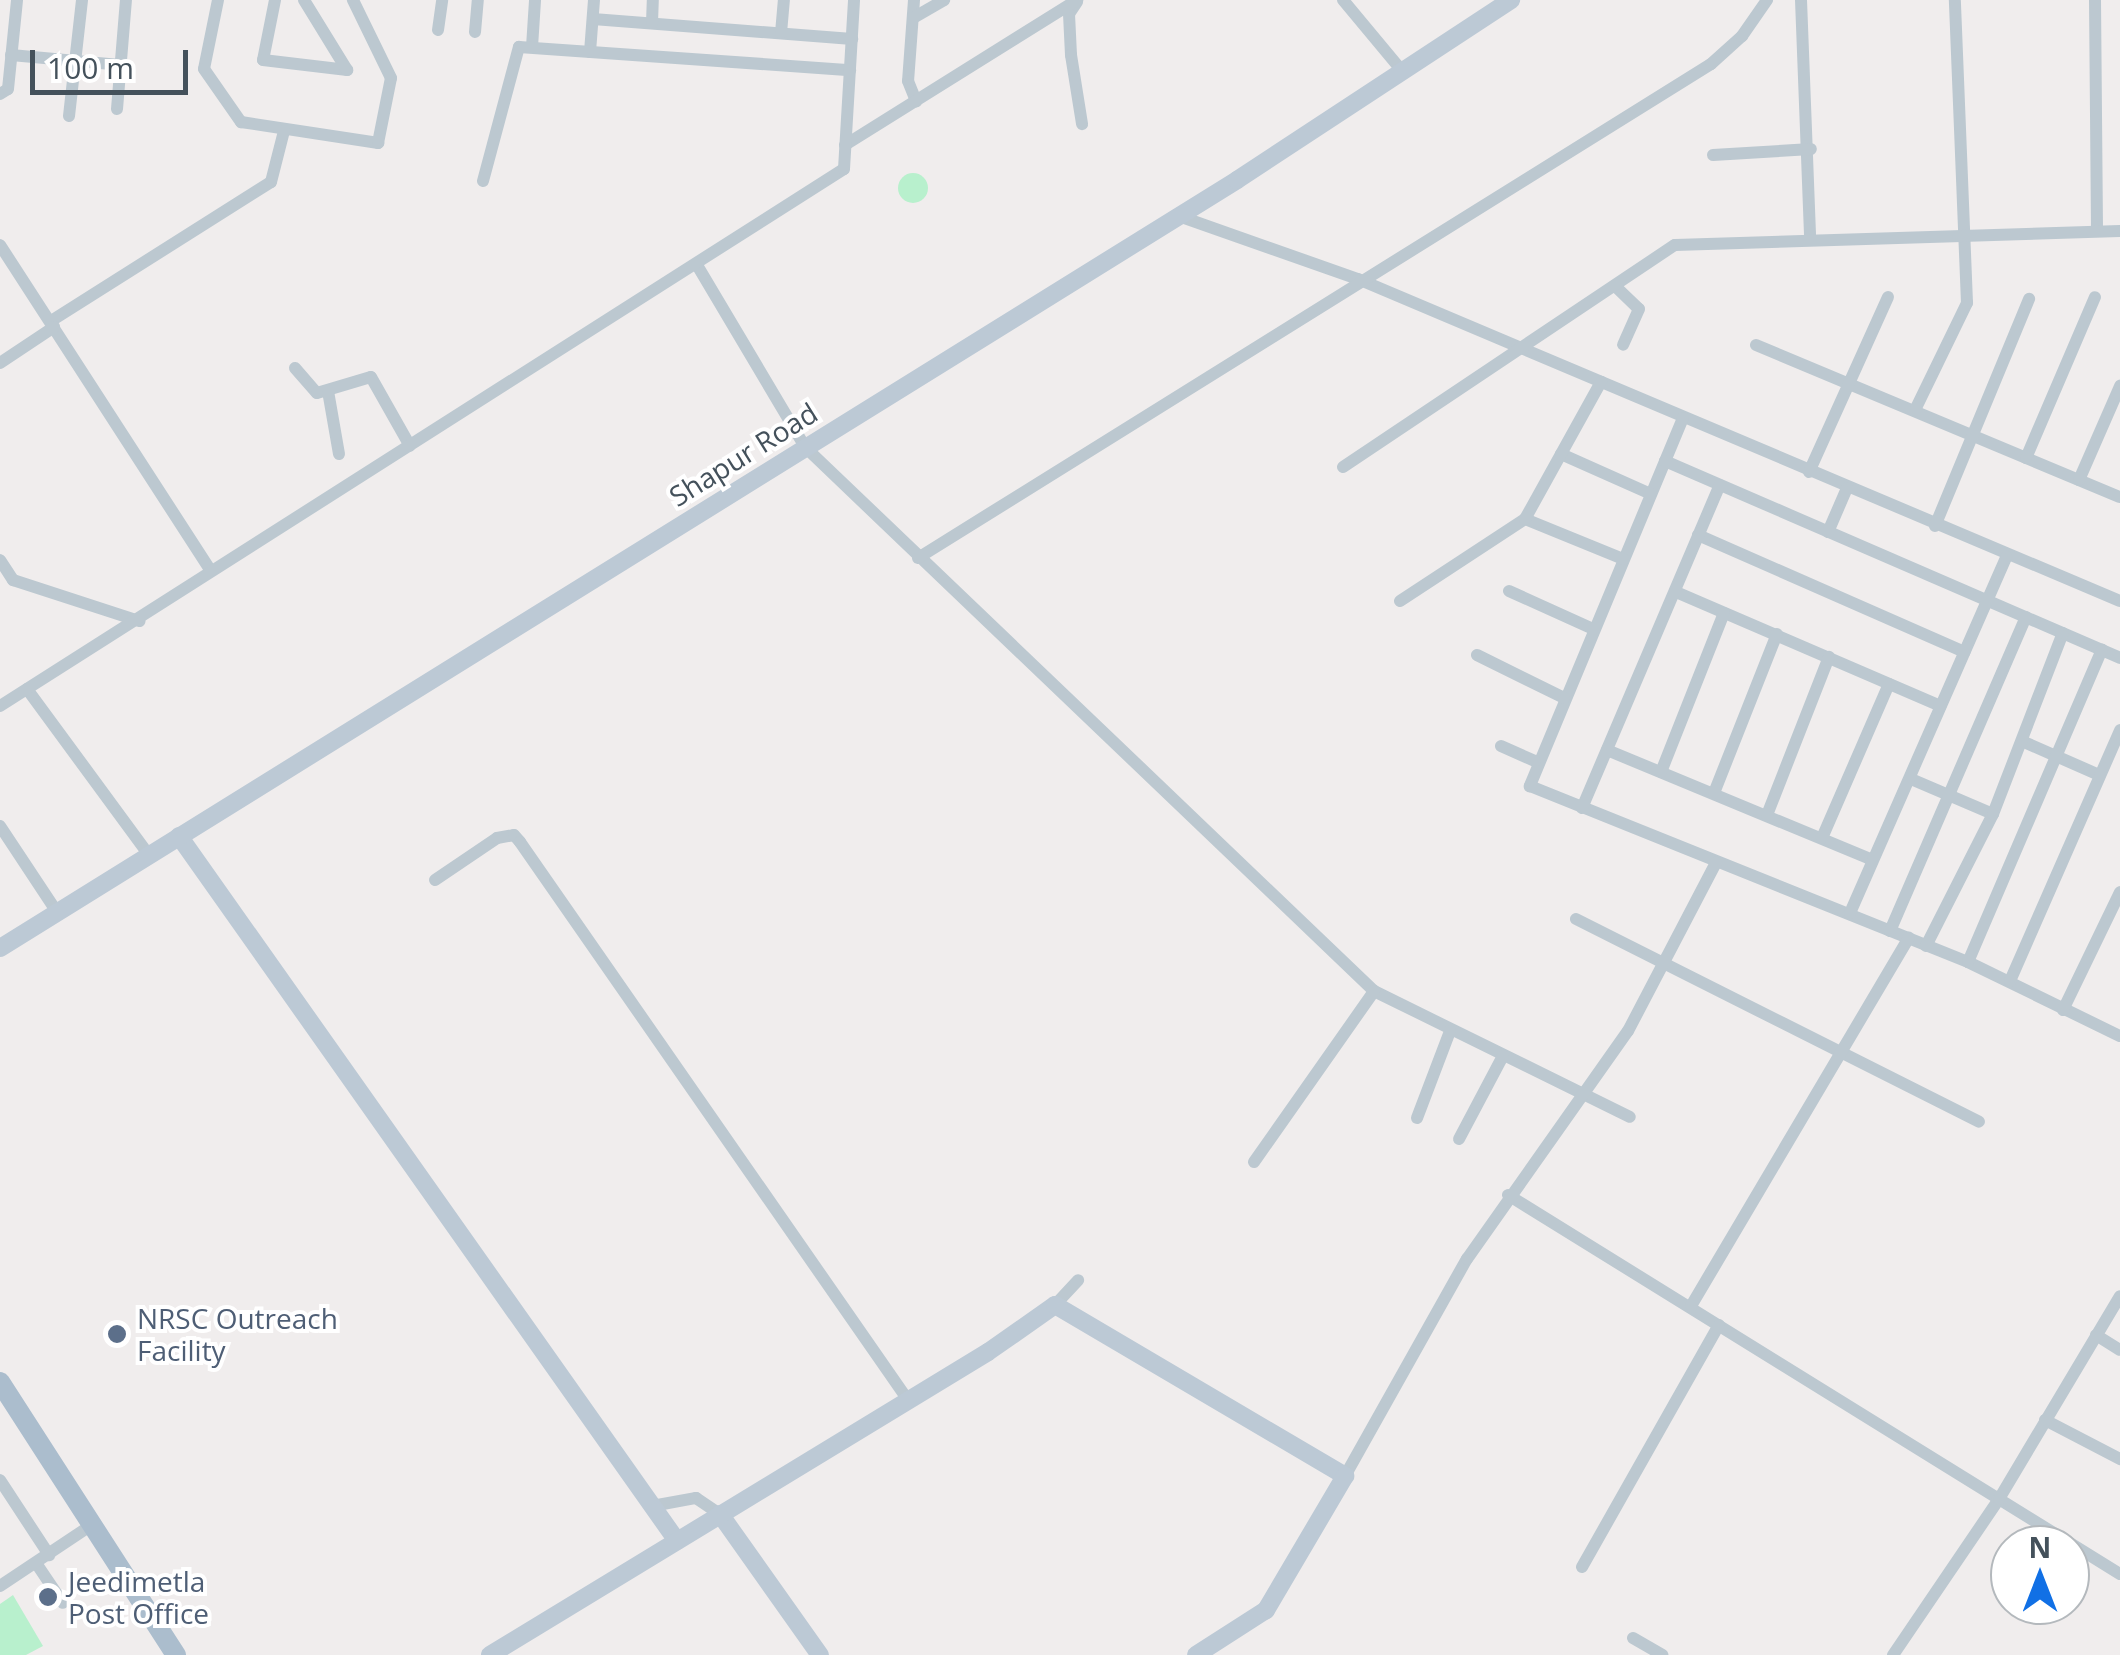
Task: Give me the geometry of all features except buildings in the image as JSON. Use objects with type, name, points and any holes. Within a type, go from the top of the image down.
[{"type":"main road","points":[[0,1382],[176,1655]]},
{"type":"main road","points":[[0,1402],[163,1655]]},
{"type":"street","points":[[0,94],[8,89],[17,0]]},
{"type":"street","points":[[70,116],[82,0]]},
{"type":"street","points":[[116,110],[126,0]]},
{"type":"street","points":[[218,0],[204,62],[211,85],[247,127],[381,142],[392,78],[353,0]]},
{"type":"street","points":[[275,0],[263,60],[347,70],[304,0]]},
{"type":"street","points":[[438,30],[442,0]]},
{"type":"street","points":[[475,32],[478,0]]},
{"type":"street","points":[[532,48],[536,0]]},
{"type":"street","points":[[590,52],[594,0]]},
{"type":"street","points":[[652,23],[653,0]]},
{"type":"street","points":[[781,34],[784,0]]},
{"type":"street","points":[[0,706],[844,169],[854,0]]},
{"type":"street","points":[[914,0],[908,81],[916,102]]},
{"type":"street","points":[[913,18],[944,0]]},
{"type":"street","points":[[846,145],[1078,0]]},
{"type":"street","points":[[1078,0],[1069,14],[1082,124]]},
{"type":"street","points":[[1343,0],[1403,72]]},
{"type":"street","name":"Shapur Road","points":[[0,948],[805,448],[1511,0]]},
{"type":"street","points":[[918,558],[1358,279],[1711,64],[1742,36],[1767,0]]},
{"type":"street","points":[[1801,0],[1811,150],[1810,238]]},
{"type":"street","points":[[1916,408],[1967,302],[1955,0]]},
{"type":"street","points":[[2095,0],[2096,232]]},
{"type":"street","points":[[0,16],[15,18]]},
{"type":"street","points":[[593,19],[852,39]]},
{"type":"street","points":[[483,180],[519,47],[850,70]]},
{"type":"street","points":[[11,55],[120,65]]},
{"type":"street","points":[[0,364],[52,324],[271,182],[284,131]]},
{"type":"street","points":[[1713,154],[1811,150]]},
{"type":"street","points":[[1174,214],[1358,279],[2120,601]]},
{"type":"street","points":[[1342,467],[1675,246],[1810,238],[2120,231]]},
{"type":"street","points":[[0,245],[212,572]]},
{"type":"street","points":[[696,265],[805,448],[1374,991],[1450,1032],[1630,1117]]},
{"type":"street","points":[[1615,286],[1639,309],[1623,345]]},
{"type":"street","points":[[2026,458],[2095,297]]},
{"type":"street","points":[[1809,472],[1888,298]]},
{"type":"street","points":[[1935,526],[2029,299]]},
{"type":"street","points":[[1756,345],[1916,408],[2120,498]]},
{"type":"street","points":[[295,368],[312,392],[371,377],[410,446]]},
{"type":"street","points":[[1400,601],[1525,519],[1601,382]]},
{"type":"street","points":[[2079,480],[2120,386]]},
{"type":"street","points":[[328,391],[340,454]]},
{"type":"street","points":[[1683,418],[1535,761],[1528,779],[1534,791],[1968,962],[2120,1036]]},
{"type":"street","points":[[1561,454],[1651,494]]},
{"type":"street","points":[[1665,461],[2120,658]]},
{"type":"street","points":[[1582,808],[1720,485]]},
{"type":"street","points":[[1828,532],[1847,488]]},
{"type":"street","points":[[1525,519],[1623,559]]},
{"type":"street","points":[[1698,535],[1964,652]]},
{"type":"street","points":[[1850,913],[2006,556]]},
{"type":"street","points":[[0,560],[13,580],[139,621]]},
{"type":"street","points":[[1509,591],[1593,629]]},
{"type":"street","points":[[1676,592],[1941,706]]},
{"type":"street","points":[[1661,772],[1724,613]]},
{"type":"street","points":[[1890,931],[1952,798],[2026,617]]},
{"type":"street","points":[[1926,946],[1993,814],[2063,633]]},
{"type":"street","points":[[1714,793],[1777,634]]},
{"type":"street","points":[[1968,962],[2102,650]]},
{"type":"street","points":[[1477,655],[1564,698]]},
{"type":"street","points":[[1767,815],[1829,657]]},
{"type":"street","points":[[1822,838],[1888,684]]},
{"type":"street","points":[[27,689],[148,854]]},
{"type":"street","points":[[2010,982],[2120,730]]},
{"type":"street","points":[[2024,742],[2100,775]]},
{"type":"street","points":[[1501,746],[1535,761]]},
{"type":"street","points":[[1607,750],[1872,860]]},
{"type":"street","points":[[1911,779],[1993,814]]},
{"type":"street","points":[[0,826],[57,912]]},
{"type":"street","points":[[434,880],[506,834],[520,842],[908,1400]]},
{"type":"street","points":[[178,836],[677,1541]]},
{"type":"street","points":[[1196,1655],[1266,1610],[1508,1195],[1628,1031],[1716,862]]},
{"type":"street","points":[[2063,1010],[2117,910],[2120,892]]},
{"type":"street","points":[[1576,919],[1663,967],[1979,1122]]},
{"type":"street","points":[[1691,1306],[1909,938]]},
{"type":"street","points":[[1254,1162],[1374,991]]},
{"type":"street","points":[[1417,1118],[1450,1032]]},
{"type":"street","points":[[1458,1139],[1504,1056]]},
{"type":"street","points":[[1508,1195],[2120,1574]]},
{"type":"street","points":[[490,1655],[908,1400],[1055,1304],[1078,1280]]},
{"type":"street","points":[[1894,1655],[1999,1499],[2120,1296]]},
{"type":"street","points":[[1055,1304],[1345,1476]]},
{"type":"street","points":[[1582,1567],[1719,1326]]},
{"type":"street","points":[[2096,1335],[2120,1350]]},
{"type":"street","points":[[2044,1420],[2118,1453]]},
{"type":"street","points":[[0,1480],[49,1555]]},
{"type":"street","points":[[652,1506],[696,1498],[720,1514],[820,1655]]},
{"type":"street","points":[[0,1586],[84,1530]]},
{"type":"street","points":[[36,1564],[63,1603]]},
{"type":"street","points":[[1632,1638],[1662,1655]]},
{"type":"green space","points":[[913,173],[927,182],[928,188],[919,202],[913,203],[899,194],[898,188],[907,174]]},
{"type":"green space","points":[[13,1595],[43,1646],[26,1655],[0,1655],[0,1604]]},
{"type":"place","name":"NRSC Outreach Facility","points":[[117,1334]]},
{"type":"place","name":"Jeedimetla Post Office","points":[[48,1597]]}]
